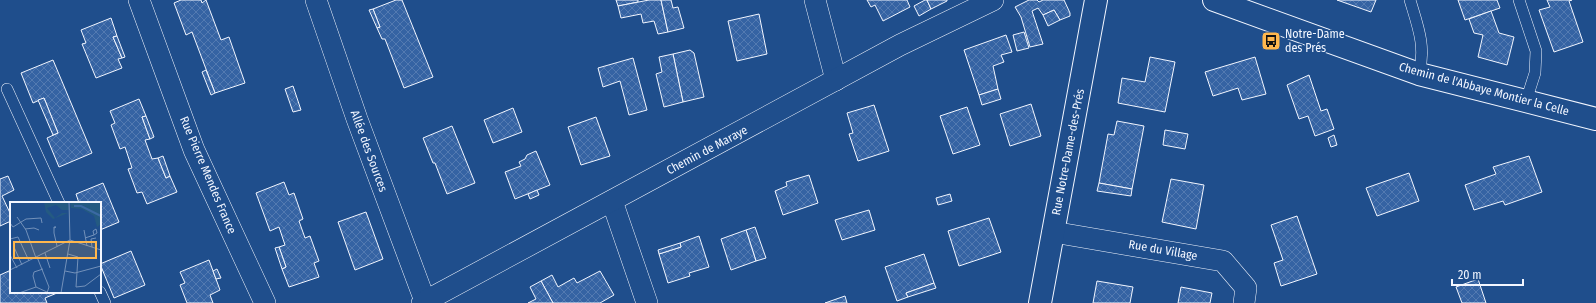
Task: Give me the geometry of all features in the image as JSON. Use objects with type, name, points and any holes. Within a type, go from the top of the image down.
[{"type":"street","name":"Rue Pierre Mendes France","points":[[139,0],[194,150],[265,303]]},
{"type":"street","name":"Allée des Sources","points":[[316,0],[423,302]]},
{"type":"street","points":[[815,0],[836,80]]},
{"type":"street","name":"Chemin de Maraye","points":[[423,302],[448,297],[612,201],[900,45],[993,0]]},
{"type":"street","name":"Rue Notre-Dame-des-Prés","points":[[1040,303],[1096,0]]},
{"type":"street","name":"Chemin de l'Abbaye Montier la Celle","points":[[1214,0],[1419,74],[1596,119]]},
{"type":"street","points":[[612,201],[647,303]]},
{"type":"street","name":"Rue du Village","points":[[1053,232],[1223,261],[1246,288],[1244,303]]},
{"type":"lane","points":[[1410,0],[1423,43],[1423,60],[1419,74]]},
{"type":"lane","points":[[1520,0],[1536,51],[1535,73],[1526,101]]},
{"type":"lane","points":[[7,89],[59,202]]},
{"type":"lane","points":[[100,293],[105,303]]},
{"type":"building","points":[[181,0],[201,0],[202,3],[206,0],[221,40],[229,37],[245,83],[215,93],[192,32],[186,35],[174,3]]},
{"type":"building","points":[[396,0],[402,0],[433,77],[404,88],[385,39],[382,39],[377,28],[380,27],[373,9]]},
{"type":"building","points":[[616,0],[638,0],[638,2],[618,6]]},
{"type":"building","points":[[649,0],[661,0],[668,32],[658,34],[654,21],[643,23],[641,14],[621,18],[618,6]]},
{"type":"building","points":[[661,0],[671,0],[673,8],[678,7],[684,28],[668,32]]},
{"type":"building","points":[[867,0],[907,0],[910,7],[883,21],[875,5],[871,7]]},
{"type":"building","points":[[927,0],[931,9],[919,16],[914,6]]},
{"type":"building","points":[[927,0],[947,0],[947,1],[931,9]]},
{"type":"building","points":[[1029,0],[1037,0],[1039,2],[1043,0],[1064,0],[1070,13],[1070,16],[1060,20],[1054,10],[1043,15],[1038,8],[1032,11],[1043,44],[1030,47],[1021,17],[1015,7]]},
{"type":"building","points":[[1337,0],[1376,0],[1371,12]]},
{"type":"building","points":[[1458,0],[1497,0],[1500,8],[1465,20]]},
{"type":"building","points":[[1547,0],[1572,0],[1569,1],[1583,42],[1554,52],[1539,10],[1550,7]]},
{"type":"building","points":[[373,9],[380,27],[377,28],[369,10]]},
{"type":"building","points":[[1054,10],[1060,20],[1048,26],[1043,15]]},
{"type":"building","points":[[1491,11],[1499,33],[1514,37],[1507,65],[1478,57],[1483,35],[1474,33],[1469,19]]},
{"type":"building","points":[[759,14],[767,54],[737,61],[728,21]]},
{"type":"building","points":[[111,18],[117,36],[113,37],[122,58],[118,59],[122,68],[96,78],[82,44],[86,43],[81,30]]},
{"type":"building","points":[[1024,32],[1029,48],[1017,51],[1013,35]]},
{"type":"building","points":[[1006,35],[1012,52],[1001,55],[1004,62],[993,66],[998,89],[979,95],[964,50]]},
{"type":"building","points":[[117,36],[125,57],[122,58],[113,37]]},
{"type":"building","points":[[690,50],[694,53],[704,97],[683,102],[673,54]]},
{"type":"building","points":[[673,54],[683,102],[664,107],[656,74],[662,72],[659,57]]},
{"type":"building","points":[[1150,57],[1175,62],[1165,112],[1118,103],[1122,78],[1145,82]]},
{"type":"building","points":[[1255,57],[1266,94],[1242,100],[1238,88],[1213,96],[1205,72]]},
{"type":"building","points":[[633,58],[647,110],[629,115],[620,81],[603,87],[598,68]]},
{"type":"building","points":[[53,60],[92,153],[59,167],[47,138],[58,133],[44,98],[33,103],[21,73]]},
{"type":"building","points":[[206,70],[215,93],[211,95],[202,72]]},
{"type":"building","points":[[1309,75],[1321,111],[1327,109],[1334,129],[1315,136],[1308,116],[1299,119],[1287,85]]},
{"type":"building","points":[[293,86],[301,110],[293,112],[285,89]]},
{"type":"building","points":[[998,89],[1001,99],[982,105],[979,95]]},
{"type":"building","points":[[44,98],[58,133],[53,135],[38,100]]},
{"type":"building","points":[[139,99],[146,116],[142,117],[150,139],[145,140],[152,159],[158,158],[166,178],[170,176],[177,192],[147,204],[142,192],[137,193],[128,169],[132,168],[125,147],[120,149],[111,125],[115,123],[110,111]]},
{"type":"building","points":[[1031,104],[1041,136],[1010,146],[1000,114]]},
{"type":"building","points":[[874,105],[889,151],[858,161],[849,134],[853,133],[847,113]]},
{"type":"building","points":[[967,107],[980,145],[953,154],[940,116]]},
{"type":"building","points":[[513,108],[522,132],[493,143],[484,120]]},
{"type":"building","points":[[146,116],[154,137],[150,139],[142,117]]},
{"type":"building","points":[[596,117],[610,156],[581,165],[568,127]]},
{"type":"building","points":[[1117,121],[1144,126],[1132,189],[1099,183],[1108,134],[1114,135]]},
{"type":"building","points":[[452,126],[475,183],[447,194],[423,138]]},
{"type":"building","points":[[1165,130],[1188,134],[1185,149],[1163,145]]},
{"type":"building","points":[[1334,135],[1337,145],[1331,147],[1328,138]]},
{"type":"building","points":[[536,151],[550,185],[515,199],[505,172],[521,166],[519,162],[525,159],[527,155]]},
{"type":"building","points":[[163,156],[170,176],[166,178],[158,158]]},
{"type":"building","points":[[1529,156],[1542,192],[1505,205],[1503,201],[1474,210],[1465,185],[1496,174],[1493,167]]},
{"type":"building","points":[[1409,173],[1419,201],[1377,216],[1366,188]]},
{"type":"building","points":[[809,175],[818,203],[783,215],[775,191],[787,186],[786,182]]},
{"type":"building","points":[[8,176],[14,190],[2,196],[10,213],[10,221],[0,226],[0,179]]},
{"type":"building","points":[[1171,179],[1204,185],[1196,229],[1162,222]]},
{"type":"building","points":[[284,182],[289,195],[294,193],[303,219],[299,221],[305,238],[310,236],[319,261],[314,263],[319,277],[289,287],[282,269],[286,267],[279,247],[285,245],[279,227],[270,231],[256,193]]},
{"type":"building","points":[[103,183],[119,222],[101,230],[101,202],[79,202],[76,194]]},
{"type":"building","points":[[1099,183],[1132,189],[1131,196],[1097,191]]},
{"type":"building","points":[[537,190],[539,195],[530,199],[528,194]]},
{"type":"building","points":[[950,194],[952,201],[938,205],[936,198]]},
{"type":"building","points":[[869,210],[875,230],[842,240],[835,220]]},
{"type":"building","points":[[366,212],[383,259],[355,270],[338,222]]},
{"type":"building","points":[[1297,216],[1317,274],[1281,286],[1274,263],[1283,260],[1271,225]]},
{"type":"building","points":[[989,218],[1001,252],[959,266],[948,231]]},
{"type":"building","points":[[755,227],[766,258],[756,261],[746,230]]},
{"type":"building","points":[[746,230],[756,261],[731,270],[721,239]]},
{"type":"building","points":[[699,236],[709,267],[689,273],[690,276],[668,283],[659,254],[681,247],[680,243]]},
{"type":"building","points":[[680,243],[681,247],[659,254],[658,250]]},
{"type":"building","points":[[279,247],[286,267],[282,269],[275,248]]},
{"type":"building","points":[[131,251],[145,285],[114,298],[101,264]]},
{"type":"building","points":[[924,254],[934,283],[906,293],[908,297],[897,301],[885,267]]},
{"type":"building","points":[[209,260],[220,290],[210,295],[213,303],[187,303],[180,285],[185,283],[180,272]]},
{"type":"building","points":[[217,269],[221,278],[216,279],[213,271]]},
{"type":"building","points":[[10,270],[10,293],[57,293],[45,298],[47,303],[0,303],[0,275]]},
{"type":"building","points":[[600,271],[614,295],[600,303],[553,303],[541,281],[552,275],[558,287],[574,278],[577,283]]},
{"type":"building","points":[[1478,279],[1486,303],[1462,303],[1456,287]]},
{"type":"building","points":[[541,281],[553,303],[528,303],[536,299],[530,287]]},
{"type":"building","points":[[1097,281],[1133,287],[1130,303],[1093,303]]},
{"type":"building","points":[[934,283],[936,288],[908,297],[906,293]]},
{"type":"building","points":[[1181,287],[1212,293],[1210,303],[1178,303]]},
{"type":"building","points":[[845,296],[847,303],[825,303]]},
{"type":"place","name":"Notre-Dame des Prés","points":[[1271,41]]}]
